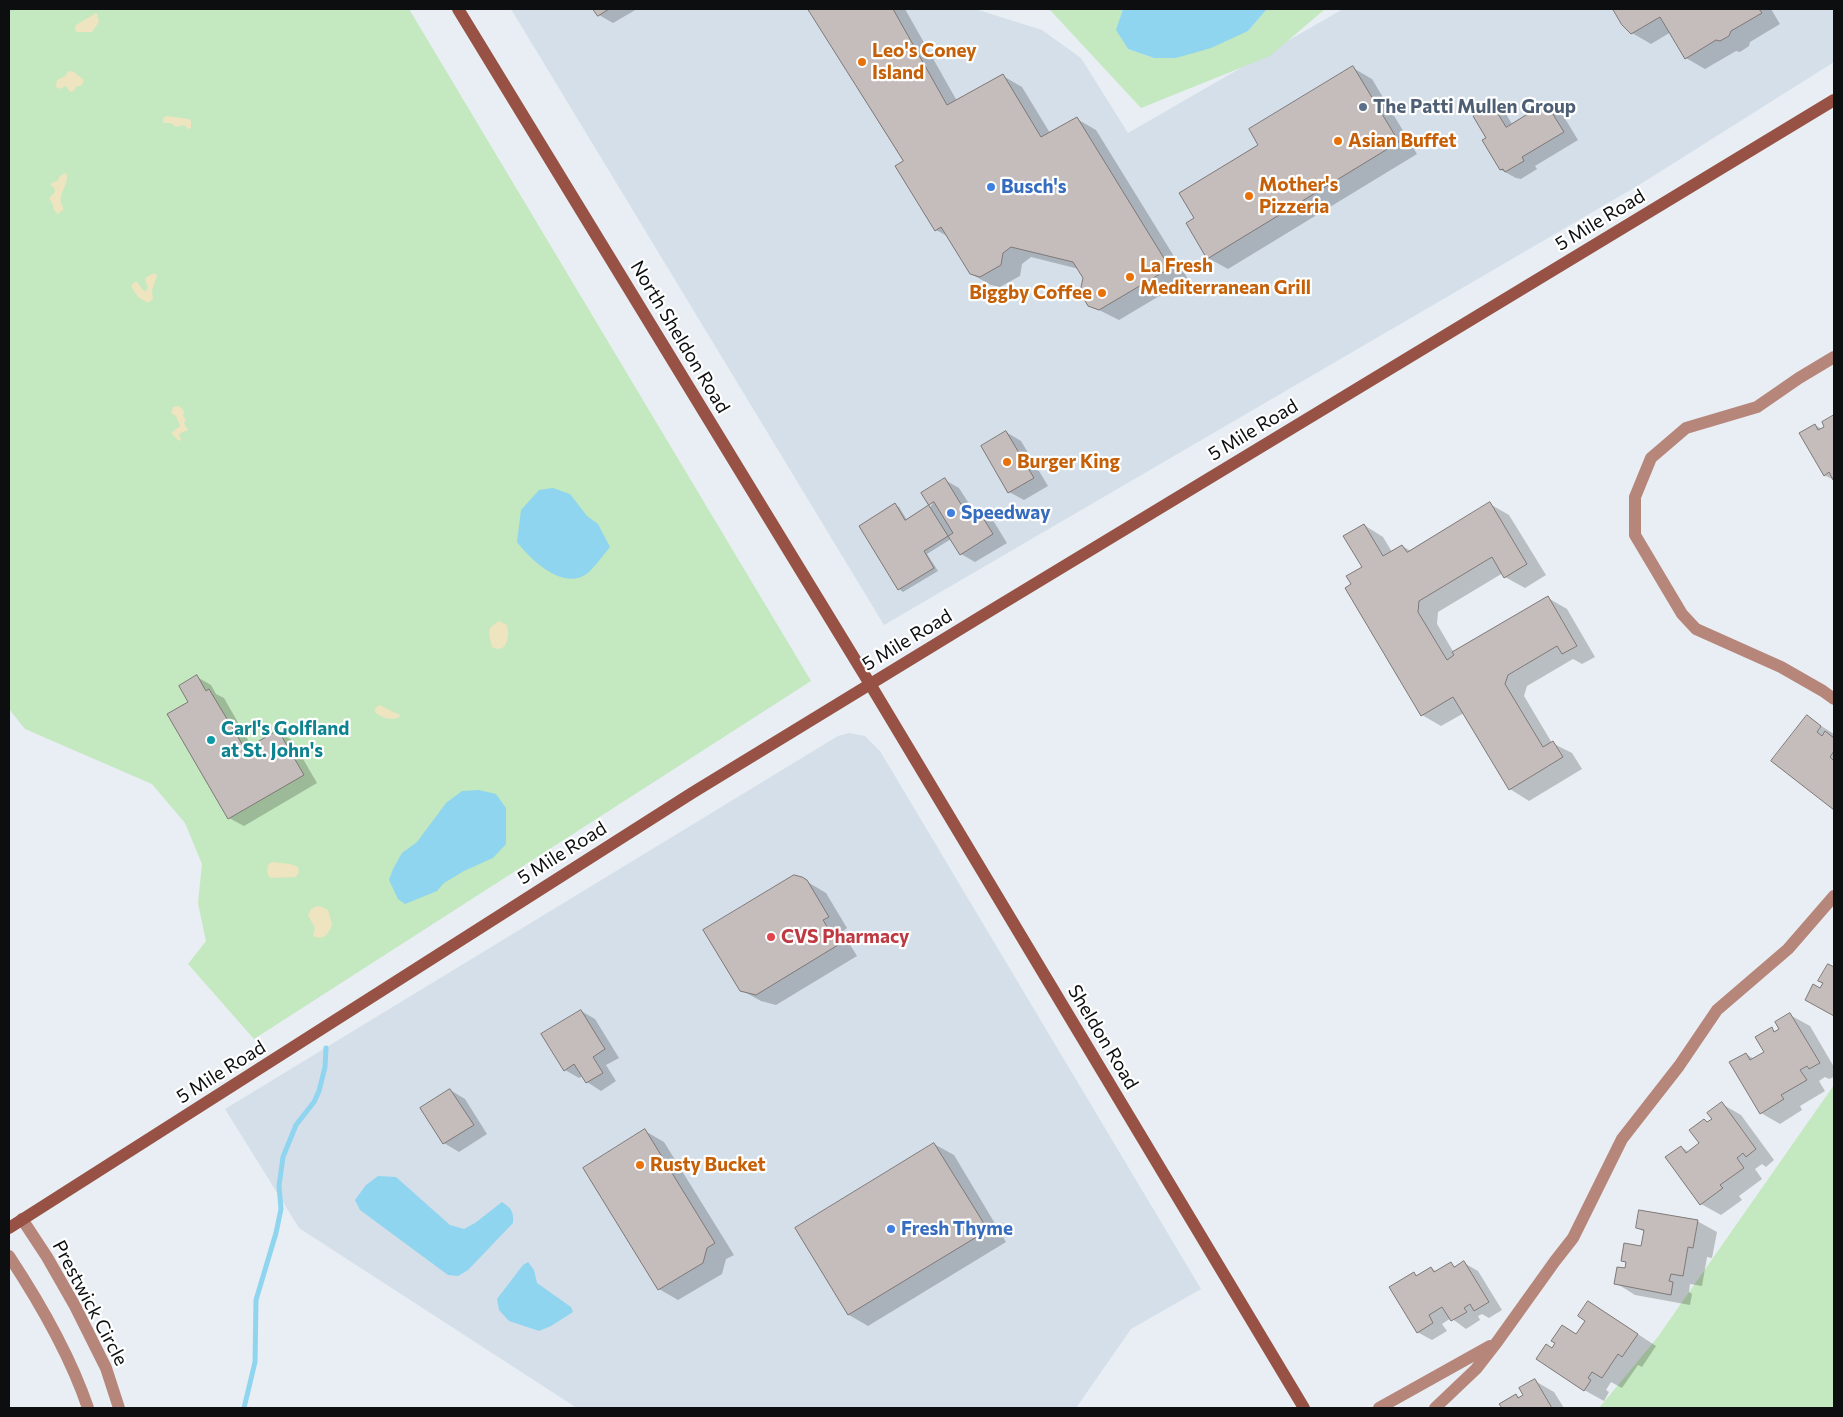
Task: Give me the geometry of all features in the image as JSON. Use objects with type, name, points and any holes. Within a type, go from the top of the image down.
[{"type":"street","name":"North Sheldon Road","points":[[458,9],[870,684]]},
{"type":"street","name":"5 Mile Road","points":[[9,1228],[532,894],[870,684],[1834,100]]},
{"type":"street","points":[[1834,357],[1757,407],[1686,428],[1651,458],[1635,497],[1635,535],[1682,614],[1696,629],[1781,667],[1823,690],[1834,699]]},
{"type":"street","name":"Sheldon Road","points":[[870,684],[1304,1408]]},
{"type":"street","points":[[1435,1408],[1476,1369],[1573,1238],[1622,1139],[1679,1066],[1716,1010],[1788,949],[1834,896]]},
{"type":"street","name":"Prestwick Circle","points":[[22,1219],[75,1306],[106,1368],[119,1408]]},
{"type":"street","points":[[9,1256],[49,1323],[80,1384],[88,1408]]},
{"type":"street","points":[[1379,1408],[1496,1342]]},
{"type":"shaded area","points":[[511,9],[975,9],[1042,30],[1081,58],[1128,133],[1343,9],[1834,9],[1834,62],[1639,185],[884,625]]},
{"type":"shaded area","points":[[849,733],[865,736],[880,751],[1201,1289],[1131,1329],[1076,1408],[577,1408],[299,1228],[225,1109],[838,736]]},
{"type":"green space","points":[[9,9],[409,9],[811,681],[254,1039],[188,964],[206,941],[198,903],[202,864],[185,823],[152,784],[25,729],[9,709]]},
{"type":"green space","points":[[1047,9],[1123,9],[1117,30],[1128,49],[1154,58],[1176,58],[1248,31],[1267,9],[1325,9],[1270,56],[1141,108],[1051,11]]},
{"type":"green space","points":[[1834,1085],[1834,1408],[1599,1408],[1657,1338]]},
{"type":"sand","points":[[96,13],[99,22],[92,32],[77,32],[75,30],[76,25]]},
{"type":"sand","points":[[68,71],[74,72],[84,80],[82,85],[70,92],[66,86],[59,89],[56,87],[57,80],[65,76]]},
{"type":"sand","points":[[167,116],[189,119],[191,121],[191,128],[188,129],[184,125],[176,127],[171,123],[163,123],[163,118]]},
{"type":"sand","points":[[65,173],[67,180],[61,196],[64,209],[58,214],[54,210],[49,198],[55,192],[50,184],[58,180]]},
{"type":"sand","points":[[155,273],[157,276],[152,290],[153,299],[148,303],[138,297],[131,286],[134,282],[137,282],[146,291],[148,288],[145,279]]},
{"type":"sand","points":[[179,406],[184,411],[183,416],[186,419],[184,423],[188,430],[179,434],[181,440],[179,441],[171,433],[180,426],[176,416],[171,413],[173,407]]},
{"type":"sand","points":[[499,621],[507,625],[508,639],[504,646],[497,649],[492,647],[489,634],[490,628]]},
{"type":"sand","points":[[379,705],[400,715],[399,717],[390,719],[380,716],[375,712]]},
{"type":"sand","points":[[272,862],[290,864],[298,867],[299,872],[296,877],[270,878],[267,872],[268,865]]},
{"type":"sand","points":[[317,906],[328,910],[332,924],[328,934],[320,938],[313,936],[315,928],[308,915],[311,909]]},
{"type":"water","points":[[1123,9],[1267,9],[1248,31],[1211,48],[1176,58],[1154,58],[1128,49],[1116,30]]},
{"type":"water","points":[[553,488],[570,494],[587,516],[598,524],[610,547],[590,571],[581,577],[570,579],[550,572],[531,557],[517,542],[521,510],[539,490]]},
{"type":"water","points":[[479,790],[496,794],[506,808],[506,844],[493,858],[464,871],[444,883],[437,891],[405,904],[398,899],[389,880],[402,853],[417,842],[446,803],[462,791]]},
{"type":"water","points":[[378,1176],[396,1177],[450,1225],[464,1229],[502,1202],[511,1210],[513,1223],[468,1270],[458,1276],[448,1275],[360,1210],[355,1200],[366,1185]]},
{"type":"water","points":[[528,1262],[534,1270],[537,1283],[571,1307],[573,1312],[539,1331],[509,1321],[499,1310],[497,1299],[523,1265]]},
{"type":"building","points":[[593,9],[609,9],[598,16]]},
{"type":"building","points":[[808,9],[893,9],[947,105],[1003,74],[1041,137],[1077,117],[1170,268],[1099,310],[1088,306],[1080,292],[1083,278],[1073,262],[1011,247],[1003,253],[1001,265],[980,277],[970,274],[941,227],[935,231],[895,166],[903,161]]},
{"type":"building","points":[[1613,9],[1759,9],[1762,13],[1731,31],[1729,36],[1720,41],[1716,40],[1685,59],[1660,17],[1631,34],[1622,25]]},
{"type":"building","points":[[1353,66],[1399,142],[1207,259],[1186,223],[1194,218],[1179,193],[1258,145],[1249,129]]},
{"type":"building","points":[[1546,103],[1564,132],[1522,157],[1524,161],[1505,172],[1503,169],[1500,170],[1482,140],[1486,138],[1473,116],[1492,104],[1506,127]]},
{"type":"building","points":[[1834,415],[1833,480],[1829,472],[1824,476],[1799,433],[1815,424],[1818,430],[1824,427],[1822,422]]},
{"type":"building","name":"Burger King","points":[[1006,431],[1034,478],[1008,493],[981,446]]},
{"type":"building","points":[[945,478],[970,519],[980,513],[993,534],[960,555],[921,493]]},
{"type":"building","points":[[934,502],[953,533],[924,551],[934,568],[898,590],[859,526],[895,503],[905,520]]},
{"type":"building","points":[[1490,502],[1527,564],[1504,578],[1492,557],[1419,601],[1418,612],[1447,660],[1454,655],[1452,652],[1548,596],[1577,646],[1562,654],[1557,646],[1508,675],[1505,684],[1543,747],[1553,741],[1563,757],[1509,790],[1453,697],[1421,716],[1345,588],[1351,584],[1346,576],[1362,567],[1343,536],[1364,524],[1383,556],[1402,545],[1407,552]]},
{"type":"building","name":"Carl's Golfland at St. John's","points":[[197,675],[206,691],[209,689],[245,749],[278,730],[304,775],[228,819],[167,714],[188,702],[179,686]]},
{"type":"building","points":[[1807,715],[1821,726],[1817,732],[1822,736],[1825,731],[1834,738],[1834,751],[1830,757],[1834,761],[1834,810],[1771,761]]},
{"type":"building","name":"CVS Pharmacy","points":[[794,875],[807,880],[829,917],[823,920],[838,945],[756,995],[740,991],[703,930]]},
{"type":"building","points":[[1828,964],[1834,967],[1834,1016],[1805,1000],[1813,984],[1820,988],[1823,983],[1818,981]]},
{"type":"building","points":[[581,1010],[605,1049],[593,1057],[603,1073],[586,1083],[574,1064],[564,1071],[541,1034]]},
{"type":"building","points":[[1790,1013],[1820,1063],[1809,1069],[1807,1066],[1800,1070],[1807,1080],[1781,1095],[1784,1099],[1760,1114],[1729,1062],[1746,1053],[1750,1060],[1764,1052],[1755,1037],[1772,1027],[1774,1032],[1779,1029],[1775,1022]]},
{"type":"building","points":[[450,1089],[474,1125],[443,1144],[420,1108]]},
{"type":"building","points":[[1722,1102],[1756,1149],[1746,1157],[1743,1153],[1737,1158],[1744,1168],[1720,1185],[1723,1188],[1700,1205],[1665,1157],[1681,1146],[1686,1153],[1699,1143],[1689,1130],[1704,1119],[1707,1122],[1712,1119],[1707,1113]]},
{"type":"building","points":[[645,1129],[715,1243],[707,1248],[703,1263],[658,1290],[583,1168]]},
{"type":"building","name":"Fresh Thyme","points":[[934,1143],[988,1230],[848,1315],[795,1228]]},
{"type":"building","points":[[1639,1210],[1698,1220],[1693,1248],[1688,1247],[1683,1276],[1671,1274],[1669,1281],[1673,1282],[1671,1295],[1614,1284],[1617,1267],[1625,1268],[1626,1262],[1621,1261],[1624,1243],[1641,1246],[1644,1230],[1636,1228]]},
{"type":"building","points":[[1464,1261],[1489,1302],[1474,1311],[1470,1304],[1464,1308],[1467,1312],[1451,1321],[1442,1307],[1429,1315],[1433,1323],[1417,1333],[1389,1287],[1414,1272],[1416,1276],[1431,1267],[1434,1272],[1451,1262],[1454,1267]]},
{"type":"building","points":[[1588,1301],[1638,1334],[1622,1357],[1618,1354],[1602,1378],[1592,1372],[1588,1378],[1591,1380],[1584,1391],[1536,1359],[1546,1344],[1552,1348],[1555,1343],[1551,1341],[1562,1325],[1576,1334],[1585,1321],[1578,1316]]},
{"type":"building","points":[[1535,1379],[1552,1408],[1502,1408],[1499,1404],[1516,1394],[1518,1398],[1523,1395],[1519,1388]]},
{"type":"waterway","points":[[244,1408],[255,1362],[256,1300],[276,1233],[281,1209],[279,1186],[283,1157],[296,1125],[314,1102],[319,1091],[325,1067],[326,1048]]},
{"type":"place","name":"Leo's Coney Island","points":[[862,62]]},
{"type":"place","name":"The Patti Mullen Group","points":[[1363,107]]},
{"type":"place","name":"Asian Buffet","points":[[1338,141]]},
{"type":"place","name":"Busch's","points":[[991,187]]},
{"type":"place","name":"Mother's Pizzeria","points":[[1249,196]]},
{"type":"place","name":"La Fresh Mediterranean Grill","points":[[1130,277]]},
{"type":"place","name":"Biggby Coffee","points":[[1102,293]]},
{"type":"place","name":"Burger King","points":[[1007,462]]},
{"type":"place","name":"Speedway","points":[[951,513]]},
{"type":"place","name":"Carl's Golfland at St. John's","points":[[211,740]]},
{"type":"place","name":"CVS Pharmacy","points":[[771,937]]},
{"type":"place","name":"Rusty Bucket","points":[[640,1165]]},
{"type":"place","name":"Fresh Thyme","points":[[891,1229]]}]
